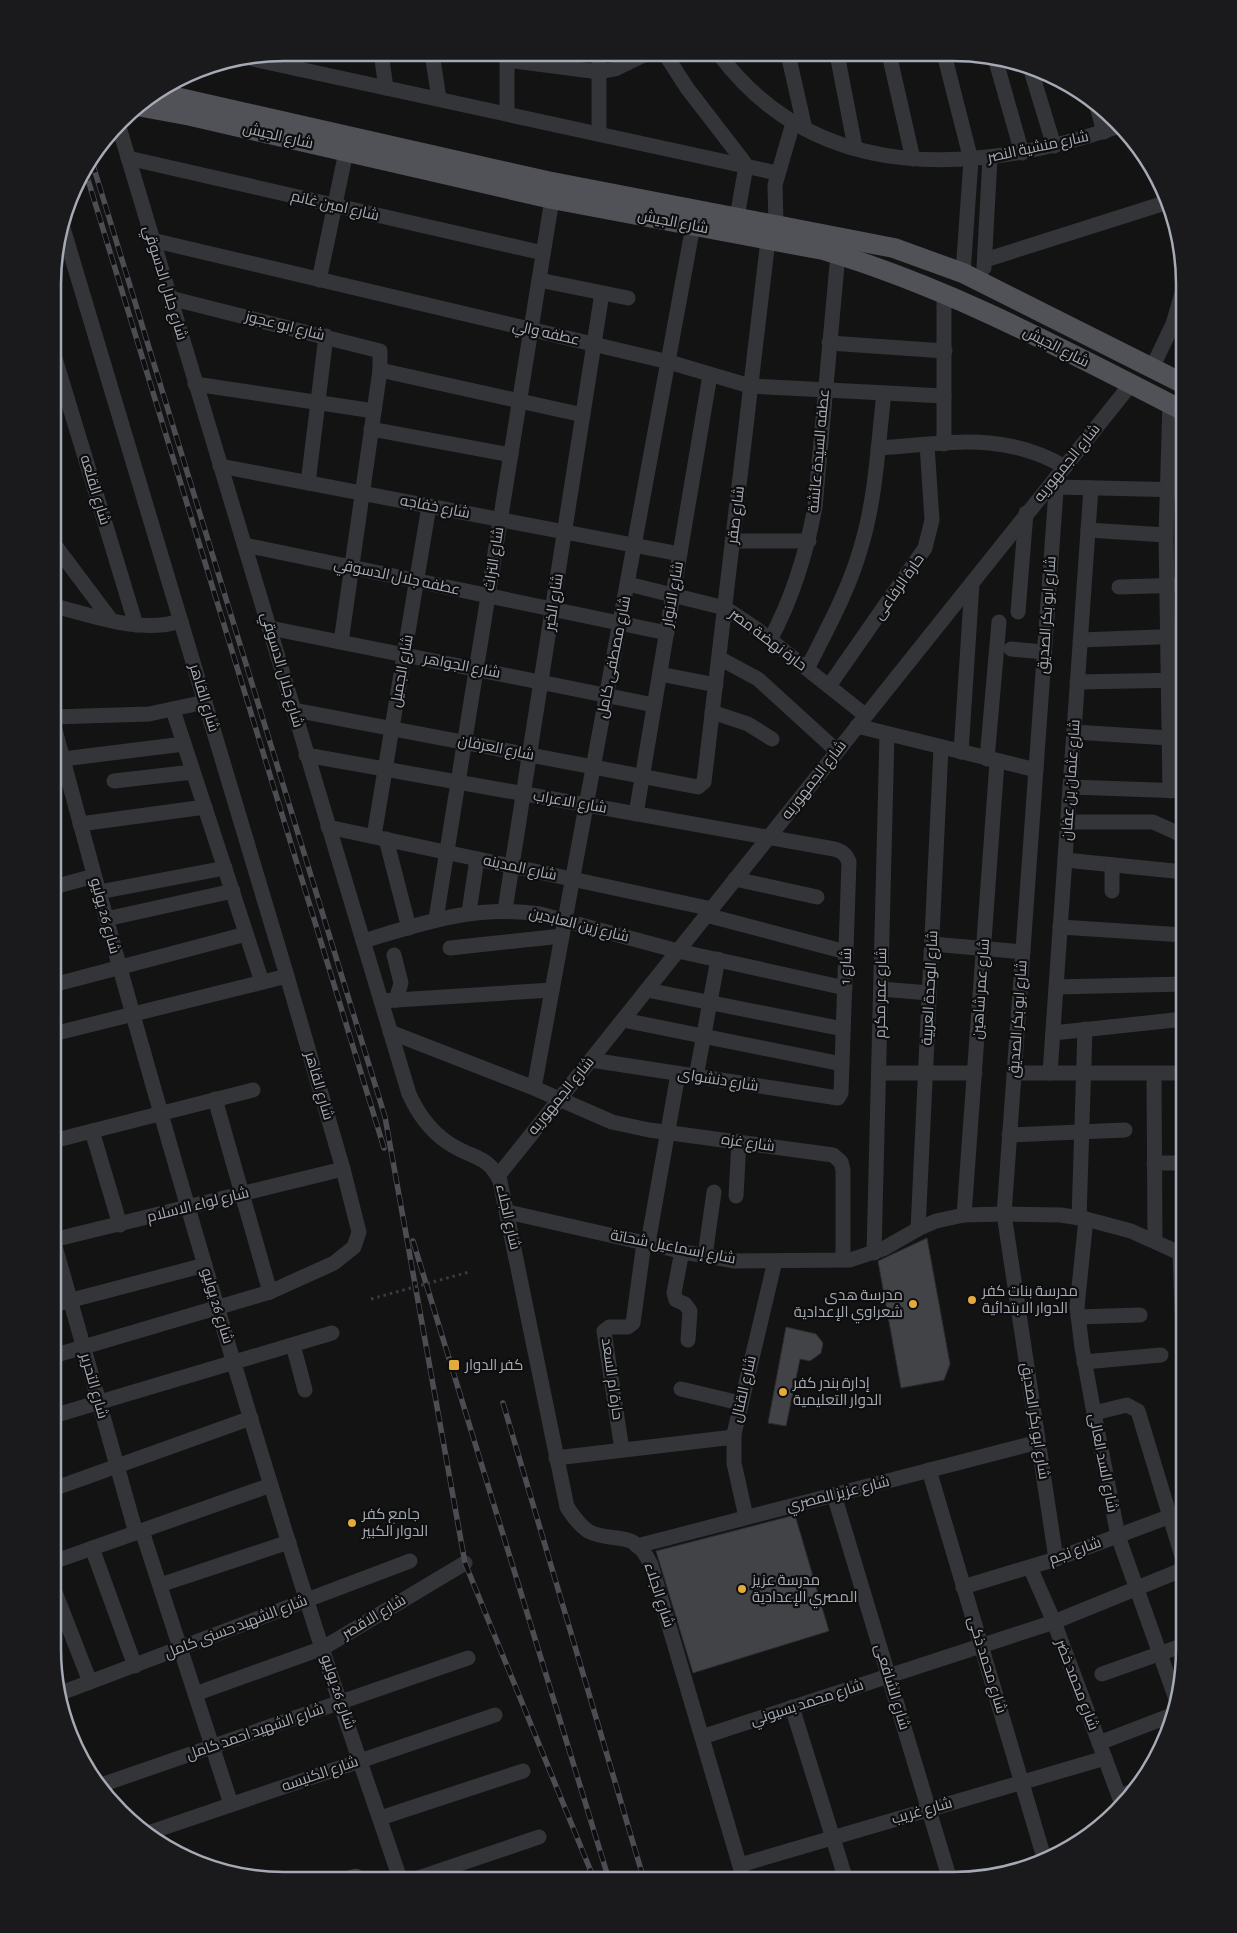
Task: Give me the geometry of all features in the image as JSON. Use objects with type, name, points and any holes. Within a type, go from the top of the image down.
[{"type":"main road","name":"شارع الجيش","points":[[165,96],[736,225],[772,232],[894,248],[963,273],[1176,380]]},
{"type":"main road","name":"شارع الجيش","points":[[147,107],[552,199],[693,226],[736,225]]},
{"type":"main road","name":"شارع الجيش","points":[[772,232],[890,270],[944,292],[1176,406]]},
{"type":"street","points":[[297,61],[298,69]]},
{"type":"street","points":[[382,61],[386,88]]},
{"type":"street","points":[[433,61],[439,99]]},
{"type":"street","points":[[507,61],[507,114]]},
{"type":"street","points":[[532,61],[599,72],[615,69],[632,61]]},
{"type":"street","points":[[599,61],[599,134]]},
{"type":"street","points":[[669,61],[740,156],[745,166],[736,225]]},
{"type":"street","name":"شارع منشية النصر","points":[[725,61],[762,101],[799,126],[855,147],[913,158],[971,160],[990,158],[1054,146],[1112,129]]},
{"type":"street","points":[[789,61],[799,126]]},
{"type":"street","points":[[838,61],[855,147]]},
{"type":"street","points":[[892,61],[913,158]]},
{"type":"street","points":[[946,61],[971,160],[963,273]]},
{"type":"street","points":[[267,62],[777,173]]},
{"type":"street","points":[[997,66],[1022,153]]},
{"type":"street","points":[[1033,76],[1054,146]]},
{"type":"street","points":[[1100,117],[1104,132]]},
{"type":"street","name":"شارع صقر","points":[[698,787],[704,782],[750,386],[772,232],[777,173],[799,126]]},
{"type":"street","name":"شارع جلال الدسوقي","points":[[120,134],[409,1094],[422,1118],[443,1139],[490,1163],[498,1176]]},
{"type":"street","points":[[319,280],[346,152]]},
{"type":"street","name":"شارع امين غانم","points":[[128,158],[543,253]]},
{"type":"street","points":[[982,282],[990,158]]},
{"type":"street","name":"شارع التراث","points":[[436,919],[552,199]]},
{"type":"street","points":[[984,260],[1161,204]]},
{"type":"street","name":"شارع مصطفى كامل","points":[[534,1088],[693,226]]},
{"type":"street","name":"عطفه والي","points":[[152,240],[669,362],[750,386],[944,396]]},
{"type":"street","name":"شارع القاهر","points":[[61,1354],[270,1292],[334,1263],[354,1247],[359,1232],[343,1169],[287,976],[66,241]]},
{"type":"street","name":"عطفه السيدة عائشة","points":[[770,640],[794,590],[808,541],[815,507],[838,254]]},
{"type":"street","points":[[539,280],[628,298]]},
{"type":"street","points":[[944,292],[944,444]]},
{"type":"street","name":"شارع الخير","points":[[505,910],[602,293]]},
{"type":"street","name":"شارع ابو عجوز","points":[[170,298],[379,350],[381,354],[380,370]]},
{"type":"street","points":[[1152,368],[1176,314]]},
{"type":"street","points":[[308,483],[326,336]]},
{"type":"street","points":[[829,343],[944,350]]},
{"type":"street","points":[[341,642],[380,370],[584,415]]},
{"type":"street","name":"شارع الانوار","points":[[636,814],[710,375]]},
{"type":"street","name":"شارع القلعه","points":[[61,378],[136,625]]},
{"type":"street","points":[[195,384],[374,411]]},
{"type":"street","name":"شارع الجمهوريه","points":[[498,1176],[972,584],[1026,513],[1059,477],[1131,384]]},
{"type":"street","points":[[808,669],[842,598],[861,547],[871,503],[884,393]]},
{"type":"street","points":[[1176,416],[1168,489],[1166,535],[1169,738],[1176,784]]},
{"type":"street","points":[[371,429],[511,455]]},
{"type":"street","points":[[878,448],[989,441],[1041,454],[1059,477],[1091,488],[1176,490]]},
{"type":"street","name":"حارة الرفاعى","points":[[829,686],[921,556],[928,540],[932,520],[927,445]]},
{"type":"street","name":"شارع خفاجه","points":[[220,466],[680,554]]},
{"type":"street","name":"شارع ابو بكر الصديق","points":[[1056,1559],[1004,1214],[1044,652],[1059,477]]},
{"type":"street","name":"شارع عثمان بن عفان","points":[[1050,1073],[1091,488]]},
{"type":"street","name":"شارع الجميل","points":[[409,928],[380,838],[386,769],[392,728],[429,506]]},
{"type":"street","points":[[1018,612],[1026,513]]},
{"type":"street","points":[[1088,530],[1166,535]]},
{"type":"street","points":[[732,542],[808,541]]},
{"type":"street","name":"عطفه جلال الدسوقي","points":[[244,546],[667,633]]},
{"type":"street","points":[[61,553],[112,620]]},
{"type":"street","name":"حارة نهضة مصر","points":[[628,584],[725,608],[829,686],[861,721]]},
{"type":"street","points":[[961,752],[972,584]]},
{"type":"street","points":[[1119,587],[1176,585]]},
{"type":"street","points":[[61,608],[136,625],[159,626],[181,621]]},
{"type":"street","name":"شارع عمر شاهين","points":[[964,1216],[984,948],[999,622]]},
{"type":"street","name":"شارع الجواهر","points":[[270,628],[654,705]]},
{"type":"street","points":[[1080,640],[1176,636]]},
{"type":"street","points":[[1011,648],[1044,652]]},
{"type":"street","points":[[719,658],[758,679],[837,751]]},
{"type":"street","points":[[660,674],[716,685]]},
{"type":"street","points":[[1077,682],[1176,680]]},
{"type":"street","points":[[61,717],[149,714],[205,702]]},
{"type":"street","points":[[173,710],[262,982]]},
{"type":"street","name":"شارع العرفان","points":[[294,710],[698,787]]},
{"type":"street","points":[[712,712],[748,724],[772,739]]},
{"type":"street","points":[[861,721],[887,734],[1036,770]]},
{"type":"street","points":[[1074,732],[1169,738]]},
{"type":"street","name":"شارع عمر مكرم","points":[[874,1253],[887,734]]},
{"type":"street","points":[[61,764],[184,744]]},
{"type":"street","name":"شارع الوحدة العربية","points":[[918,1229],[941,748]]},
{"type":"street","name":"شارع الاعراب","points":[[306,755],[834,849]]},
{"type":"street","name":"شارع 26 يوليو","points":[[61,767],[80,824],[131,1014],[187,1208],[306,1600],[380,1818],[394,1872]]},
{"type":"street","points":[[114,781],[193,772]]},
{"type":"street","points":[[1070,787],[1176,791]]},
{"type":"street","points":[[80,824],[205,807]]},
{"type":"street","points":[[1068,822],[1153,822],[1176,832]]},
{"type":"street","name":"شارع المدينه","points":[[328,826],[573,879],[709,912],[846,952]]},
{"type":"street","name":"شارع 1","points":[[834,849],[842,851],[849,862],[841,1093]]},
{"type":"street","points":[[469,912],[477,859]]},
{"type":"street","points":[[1065,860],[1176,871]]},
{"type":"street","points":[[1112,865],[1112,891]]},
{"type":"street","points":[[99,892],[225,868]]},
{"type":"street","points":[[61,885],[94,876]]},
{"type":"street","points":[[735,879],[816,897]]},
{"type":"street","points":[[106,919],[233,891]]},
{"type":"street","name":"شارع زين العابدين","points":[[363,941],[436,919],[469,912],[505,910],[540,914],[678,951],[845,988]]},
{"type":"street","points":[[1060,928],[1176,935]]},
{"type":"street","points":[[61,984],[246,934]]},
{"type":"street","points":[[450,948],[562,936]]},
{"type":"street","points":[[932,944],[1023,952]]},
{"type":"street","points":[[394,955],[401,983],[396,1000]]},
{"type":"street","points":[[696,1076],[718,960]]},
{"type":"street","points":[[61,1031],[287,976]]},
{"type":"street","points":[[1056,987],[1176,984]]},
{"type":"street","points":[[881,989],[930,993]]},
{"type":"street","points":[[381,1001],[552,990]]},
{"type":"street","points":[[647,990],[844,1029]]},
{"type":"street","points":[[623,1020],[842,1064]]},
{"type":"street","points":[[1053,1034],[1176,1020]]},
{"type":"street","name":"شارع السد العالى","points":[[1085,1029],[1082,1218],[1078,1317],[1084,1362],[1118,1536],[1172,1687]]},
{"type":"street","name":"شارع غزه","points":[[390,1032],[534,1088],[612,1122],[668,1132],[834,1155],[838,1158],[843,1170],[842,1260]]},
{"type":"street","name":"شارع دنشواى","points":[[591,1060],[835,1099],[841,1093]]},
{"type":"street","points":[[879,1073],[975,1073]]},
{"type":"street","points":[[1014,1073],[1176,1074]]},
{"type":"street","points":[[646,1243],[678,1074]]},
{"type":"street","points":[[1154,1074],[1155,1240]]},
{"type":"street","points":[[61,1139],[253,1090]]},
{"type":"street","points":[[215,1099],[270,1292]]},
{"type":"street","points":[[1009,1135],[1125,1130]]},
{"type":"street","points":[[92,1131],[120,1224]]},
{"type":"street","points":[[736,1196],[739,1142]]},
{"type":"street","points":[[1154,1163],[1176,1163]]},
{"type":"street","name":"شارع لواء الاسلام","points":[[61,1238],[343,1169]]},
{"type":"street","name":"شارع الجلاء","points":[[498,1176],[508,1212],[567,1507],[582,1527],[591,1532],[622,1537],[637,1546],[652,1565],[742,1872]]},
{"type":"street","points":[[705,1256],[714,1192]]},
{"type":"street","name":"شارع إسماعيل شحاتة","points":[[508,1212],[735,1261],[842,1260],[874,1253],[936,1221],[964,1216],[1004,1214],[1061,1215],[1082,1218],[1118,1227],[1155,1240],[1176,1251]]},
{"type":"street","name":"حارة ام السعد","points":[[622,1450],[604,1331],[609,1327],[628,1327],[633,1323],[646,1243]]},
{"type":"street","points":[[682,1251],[674,1293],[676,1300],[685,1304],[690,1311],[688,1340]]},
{"type":"street","name":"شارع القنال","points":[[746,1517],[734,1464],[734,1437],[740,1403],[775,1261]]},
{"type":"street","points":[[61,1302],[205,1266]]},
{"type":"street","name":"شارع التحرير","points":[[61,1268],[117,1466],[139,1532],[160,1585],[231,1804]]},
{"type":"street","points":[[1078,1317],[1140,1315]]},
{"type":"street","points":[[61,1414],[332,1333]]},
{"type":"street","points":[[293,1345],[306,1390]]},
{"type":"street","points":[[1084,1362],[1161,1355]]},
{"type":"street","points":[[681,1389],[740,1403]]},
{"type":"street","points":[[1094,1413],[1128,1405],[1138,1411],[1176,1510]]},
{"type":"street","points":[[61,1486],[251,1418]]},
{"type":"street","points":[[556,1458],[734,1437]]},
{"type":"street","name":"شارع عزيز المصري","points":[[637,1546],[1038,1442]]},
{"type":"street","name":"شارع محمد ذكى","points":[[929,1470],[1043,1853]]},
{"type":"street","points":[[61,1559],[271,1485]]},
{"type":"street","name":"شارع الشافعى","points":[[834,1494],[948,1872]]},
{"type":"street","name":"شارع نجم","points":[[963,1587],[1056,1559],[1176,1513]]},
{"type":"street","points":[[160,1585],[289,1542]]},
{"type":"street","points":[[92,1548],[135,1666]]},
{"type":"street","name":"شارع الشهيد حسنى كامل","points":[[66,1691],[410,1561]]},
{"type":"street","name":"شارع الاقصر","points":[[195,1694],[323,1648],[465,1563]]},
{"type":"street","name":"شارع محمد خضر","points":[[1030,1566],[1054,1622],[1120,1796]]},
{"type":"street","name":"شارع محمد بسيوني","points":[[702,1737],[1054,1622],[1176,1572]]},
{"type":"street","points":[[61,1607],[90,1682]]},
{"type":"street","points":[[1102,1674],[1176,1648]]},
{"type":"street","name":"شارع الشهيد احمد كامل","points":[[106,1783],[468,1658]]},
{"type":"street","points":[[792,1708],[844,1872]]},
{"type":"street","name":"شارع الكنيسه","points":[[155,1831],[495,1714]]},
{"type":"street","points":[[1099,1743],[1165,1718]]},
{"type":"street","name":"شارع غريب","points":[[742,1872],[833,1838],[1105,1758]]},
{"type":"street","points":[[380,1818],[522,1771]]},
{"type":"street","points":[[436,1872],[539,1837]]},
{"type":"path","points":[[371,1299],[469,1272]]},
{"type":"building","name":"مدرسة هدى شعراوي الإعدادية","points":[[927,1238],[950,1364],[944,1380],[901,1388],[878,1261]]},
{"type":"building","name":"إدارة بندر كفر الدوار التعليمية","points":[[786,1327],[816,1334],[823,1343],[821,1353],[810,1361],[800,1359],[786,1426],[768,1423]]},
{"type":"building","name":"مدرسة عزيز المصري الإعدادية","points":[[795,1515],[829,1631],[693,1673],[656,1551]]},
{"type":"railway","points":[[94,168],[385,1117],[465,1563],[591,1872]]},
{"type":"railway","points":[[88,179],[384,1148]]},
{"type":"railway","points":[[413,1241],[607,1872]]},
{"type":"railway","points":[[503,1403],[642,1872]]},
{"type":"place","name":"مدرسة بنات كفر الدوار الابتدائية","points":[[972,1300]]},
{"type":"place","name":"مدرسة هدى شعراوي الإعدادية","points":[[913,1304]]},
{"type":"place","name":"كفر الدوار","points":[[454,1365]]},
{"type":"place","name":"إدارة بندر كفر الدوار التعليمية","points":[[783,1392]]},
{"type":"place","name":"جامع كفر الدوار الكبير","points":[[352,1523]]},
{"type":"place","name":"مدرسة عزيز المصري الإعدادية","points":[[742,1589]]}]
